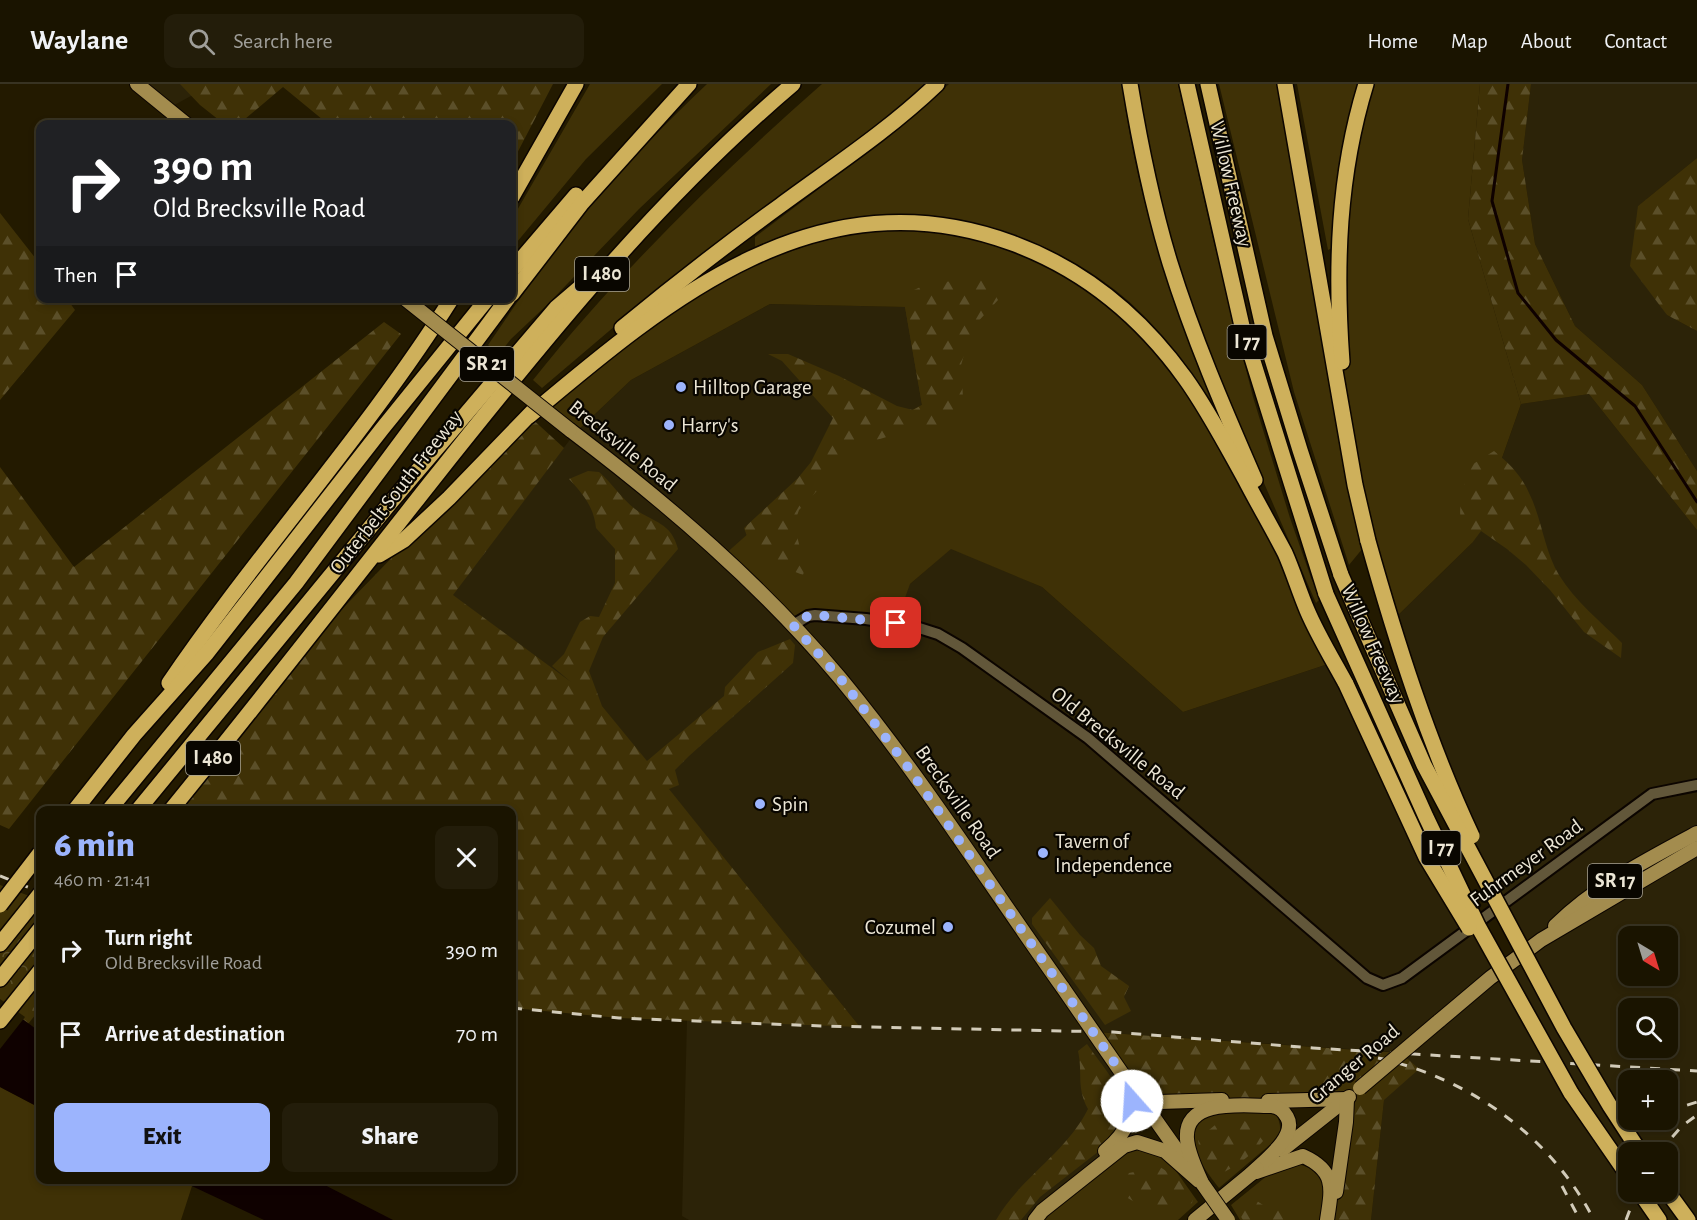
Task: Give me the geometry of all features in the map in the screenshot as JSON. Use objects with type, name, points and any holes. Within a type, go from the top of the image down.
[{"type":"highway","points":[[516,190],[576,84]]},
{"type":"highway","points":[[516,265],[544,230],[599,170],[688,84]]},
{"type":"highway","points":[[516,289],[582,203],[688,84]]},
{"type":"highway","name":"Outerbelt South Freeway","points":[[174,806],[484,416],[621,252],[716,153],[793,84]]},
{"type":"highway","points":[[369,560],[404,540],[449,498],[557,384],[643,311],[780,205],[873,138],[914,106],[937,84]]},
{"type":"highway","points":[[1130,84],[1142,154],[1170,262],[1207,368],[1308,612],[1346,684],[1426,857],[1572,1093]]},
{"type":"highway","name":"Willow Freeway","points":[[1187,84],[1242,326],[1326,594],[1426,817],[1478,926],[1572,1093],[1618,1161]]},
{"type":"highway","name":"Willow Freeway","points":[[1208,84],[1265,336],[1341,575],[1424,765],[1564,1028],[1633,1142]]},
{"type":"highway","points":[[1285,84],[1355,485],[1368,542],[1391,622],[1441,762],[1465,820],[1564,1028]]},
{"type":"highway","points":[[1348,436],[1338,303],[1339,230],[1347,160],[1366,84]]},
{"type":"highway","points":[[529,416],[600,356],[686,294],[742,261],[790,241],[829,230],[880,223],[939,225],[972,230],[1036,252],[1068,269],[1111,298],[1136,320],[1164,350],[1199,398],[1285,554]]},
{"type":"highway","points":[[141,806],[391,502],[556,308],[621,252]]},
{"type":"highway","points":[[202,648],[448,303]]},
{"type":"highway","points":[[78,806],[202,648],[484,303]]},
{"type":"highway","points":[[112,806],[296,584],[504,303]]},
{"type":"highway","points":[[0,905],[36,858]]},
{"type":"highway","points":[[0,944],[36,899]]},
{"type":"highway","points":[[0,979],[36,934]]},
{"type":"highway","points":[[0,1021],[36,976]]},
{"type":"highway","points":[[1647,1202],[1659,1220]]},
{"type":"highway","points":[[1675,1202],[1688,1220]]},
{"type":"main road","points":[[136,84],[181,120]]},
{"type":"main road","name":"Brecksville Road","points":[[410,303],[706,541],[793,625],[840,678],[886,737],[1128,1082],[1228,1220]]},
{"type":"main road","name":"Granger Road","points":[[1195,1220],[1347,1099],[1490,978],[1541,940],[1655,864],[1697,833]]},
{"type":"main road","name":"Granger Road","points":[[1655,864],[1697,848]]},
{"type":"main road","points":[[1128,1082],[1160,1102],[1347,1099],[1346,1122],[1332,1220]]},
{"type":"main road","points":[[1025,1220],[1035,1208],[1108,1149],[1121,1135],[1132,1112],[1128,1082]]},
{"type":"main road","points":[[1202,1184],[1190,1154],[1187,1134],[1197,1116],[1212,1106],[1272,1106],[1280,1109],[1286,1115],[1290,1124],[1288,1135],[1251,1174]]},
{"type":"main road","points":[[1035,1220],[1042,1211],[1099,1165],[1124,1146],[1137,1142],[1165,1151],[1202,1184]]},
{"type":"main road","points":[[1251,1174],[1303,1155],[1317,1162],[1329,1176],[1331,1191],[1327,1220]]},
{"type":"street","name":"Old Brecksville Road","points":[[793,625],[808,616],[815,615],[886,621],[938,634],[962,648],[1088,738],[1367,978],[1383,985]]},
{"type":"street","name":"Fuhrmeyer Road","points":[[1383,985],[1402,978],[1652,794],[1697,785]]},
{"type":"shaded area","points":[[137,84],[213,84],[167,109]]},
{"type":"shaded area","points":[[1531,84],[1697,84],[1697,158],[1638,206],[1667,315],[1697,331],[1697,471],[1642,385],[1575,326],[1535,244],[1522,160]]},
{"type":"shaded area","points":[[770,304],[906,307],[922,405],[910,584],[951,548],[1042,587],[1183,712],[1334,662],[1426,857],[1496,971],[1527,950],[1465,820],[1391,622],[1472,543],[1521,404],[1589,394],[1697,530],[1697,1220],[1371,1220],[1384,1100],[1410,1053],[1096,1032],[1155,1119],[1035,1220],[689,1220],[682,1216],[687,1020],[859,1026],[601,705],[452,595],[575,433],[631,380]]},
{"type":"shaded area","points":[[0,1002],[36,1029],[36,1106],[0,1087]]},
{"type":"shaded area","points":[[188,1184],[323,1184],[393,1220],[264,1220]]},
{"type":"green space","points":[[180,84],[553,84],[516,155],[516,120],[323,120],[283,87],[244,120],[219,120],[200,105]]},
{"type":"green space","points":[[590,84],[662,84],[586,159],[516,243],[516,212]]},
{"type":"green space","points":[[707,84],[771,84],[639,209],[499,354],[488,345],[560,243],[629,162]]},
{"type":"green space","points":[[822,84],[925,84],[881,123],[635,309],[542,388],[533,380],[600,301],[671,226],[745,153]]},
{"type":"green space","points":[[949,84],[1122,84],[1136,167],[1158,250],[1179,316],[1213,403],[1168,343],[1130,302],[1115,290],[1075,263],[1032,242],[988,227],[941,218],[894,216],[847,220],[800,230],[755,247],[755,237],[901,127]]},
{"type":"green space","points":[[1136,84],[1178,84],[1212,235],[1253,397],[1290,518],[1311,578],[1321,598],[1316,603],[1199,333],[1155,182]]},
{"type":"green space","points":[[1219,84],[1277,84],[1344,470],[1363,548],[1349,565],[1294,392]]},
{"type":"green space","points":[[1297,84],[1361,84],[1336,203],[1332,248],[1328,250]]},
{"type":"green space","points":[[1366,84],[1480,84],[1468,219],[1521,404],[1472,543],[1391,622],[1348,436],[1340,335],[1355,122]]},
{"type":"green space","points":[[1480,84],[1531,84],[1522,160],[1535,244],[1575,326],[1642,385],[1697,471],[1697,530],[1589,394],[1521,404],[1468,219]]},
{"type":"green space","points":[[1697,158],[1697,331],[1667,315],[1630,266],[1638,206]]},
{"type":"green space","points":[[0,213],[36,259],[36,303],[70,303],[75,310],[0,400]]},
{"type":"green space","points":[[880,223],[999,238],[1111,298],[1185,378],[1334,662],[1183,712],[1042,587],[951,549],[910,584],[896,623],[815,615],[793,625],[723,556],[854,439],[922,405],[905,307],[770,304],[631,380],[575,433],[537,407],[742,261]]},
{"type":"green space","points":[[978,278],[991,288],[998,300],[972,328],[961,365],[964,414],[946,425],[903,432],[860,445],[799,510],[794,524],[805,568],[803,575],[754,556],[744,528],[798,478],[811,462],[833,418],[782,361],[768,354],[788,354],[839,376],[897,406],[913,410],[922,405],[903,295],[927,284]]},
{"type":"green space","points":[[384,322],[401,334],[9,829],[0,825],[0,467],[74,567]]},
{"type":"green space","points":[[529,416],[564,448],[453,595],[571,682],[552,666],[564,654],[580,622],[590,616],[599,617],[615,583],[615,549],[596,528],[587,501],[569,479],[588,471],[599,472],[635,509],[666,528],[675,540],[678,549],[603,637],[589,671],[602,706],[647,761],[724,696],[725,687],[758,652],[790,639],[795,645],[793,663],[675,770],[679,785],[669,789],[860,1027],[619,1018],[516,1008],[516,806],[173,806],[316,636]]},
{"type":"green space","points":[[1494,451],[1523,481],[1537,513],[1554,565],[1565,585],[1622,643],[1621,658],[1584,632],[1550,590],[1507,549],[1481,531],[1472,543],[1466,534],[1460,517],[1460,508],[1468,470],[1470,466]]},
{"type":"green space","points":[[0,885],[36,898],[36,1014],[0,1059]]},
{"type":"green space","points":[[1050,898],[1080,935],[1094,948],[1101,966],[1129,986],[1124,997],[1131,1011],[1105,1025],[1032,924],[1032,918]]},
{"type":"green space","points":[[1095,1032],[1401,1053],[1419,1069],[1384,1100],[1371,1220],[1332,1220],[1347,1099],[1160,1102],[1128,1082]]},
{"type":"green space","points":[[1087,1044],[1112,1079],[1121,1101],[1122,1113],[1112,1141],[1040,1197],[1021,1220],[996,1220],[1017,1191],[1068,1139],[1088,1109],[1082,1094],[1078,1051]]},
{"type":"green space","points":[[0,1087],[36,1106],[36,1184],[188,1184],[192,1186],[181,1220],[0,1220]]},
{"type":"green space","points":[[1219,1111],[1275,1112],[1280,1128],[1278,1138],[1219,1188],[1198,1156],[1193,1134],[1196,1125],[1205,1117]]},
{"type":"green space","points":[[1237,1116],[1251,1125],[1263,1141],[1243,1160],[1219,1174],[1204,1159],[1198,1139],[1220,1121]]},
{"type":"green space","points":[[1138,1150],[1158,1154],[1171,1164],[1198,1202],[1178,1220],[1040,1220],[1122,1153]]},
{"type":"green space","points":[[1298,1164],[1309,1168],[1321,1178],[1325,1192],[1323,1220],[1240,1220],[1231,1205],[1273,1171]]},
{"type":"green space","points":[[1160,1167],[1182,1181],[1193,1198],[1192,1203],[1165,1211],[1141,1205],[1123,1195],[1122,1184],[1129,1173]]},
{"type":"green space","points":[[1254,1199],[1272,1211],[1306,1207],[1305,1220],[1243,1220],[1236,1208],[1243,1200]]},
{"type":"pier","points":[[0,999],[25,1017],[0,1049]]},
{"type":"waterway","points":[[1508,84],[1492,201],[1518,293],[1556,340],[1635,406],[1697,502]]},
{"type":"railway","points":[[0,876],[36,890]]},
{"type":"railway","points":[[516,1008],[619,1018],[821,1026],[1113,1032],[1313,1048],[1697,1071]]},
{"type":"railway","points":[[1378,1058],[1412,1067],[1444,1080],[1504,1115],[1531,1137],[1555,1162],[1576,1190],[1594,1220]]},
{"type":"railway","points":[[1678,1108],[1697,1102]]},
{"type":"railway","points":[[1668,1142],[1682,1126],[1697,1115]]},
{"type":"railway","points":[[1562,1186],[1580,1220]]},
{"type":"railway","points":[[1626,1220],[1633,1202]]},
{"type":"place","name":"Hilltop Garage","points":[[681,387]]},
{"type":"place","name":"Harry's","points":[[669,425]]},
{"type":"place","name":"Spin","points":[[760,804]]},
{"type":"place","name":"Tavern of Independence","points":[[1043,853]]},
{"type":"place","name":"Cozumel","points":[[948,927]]},
{"type":"route","points":[[896,623],[815,615],[808,616],[793,625],[840,678],[905,763],[1128,1082],[1132,1101]]}]
